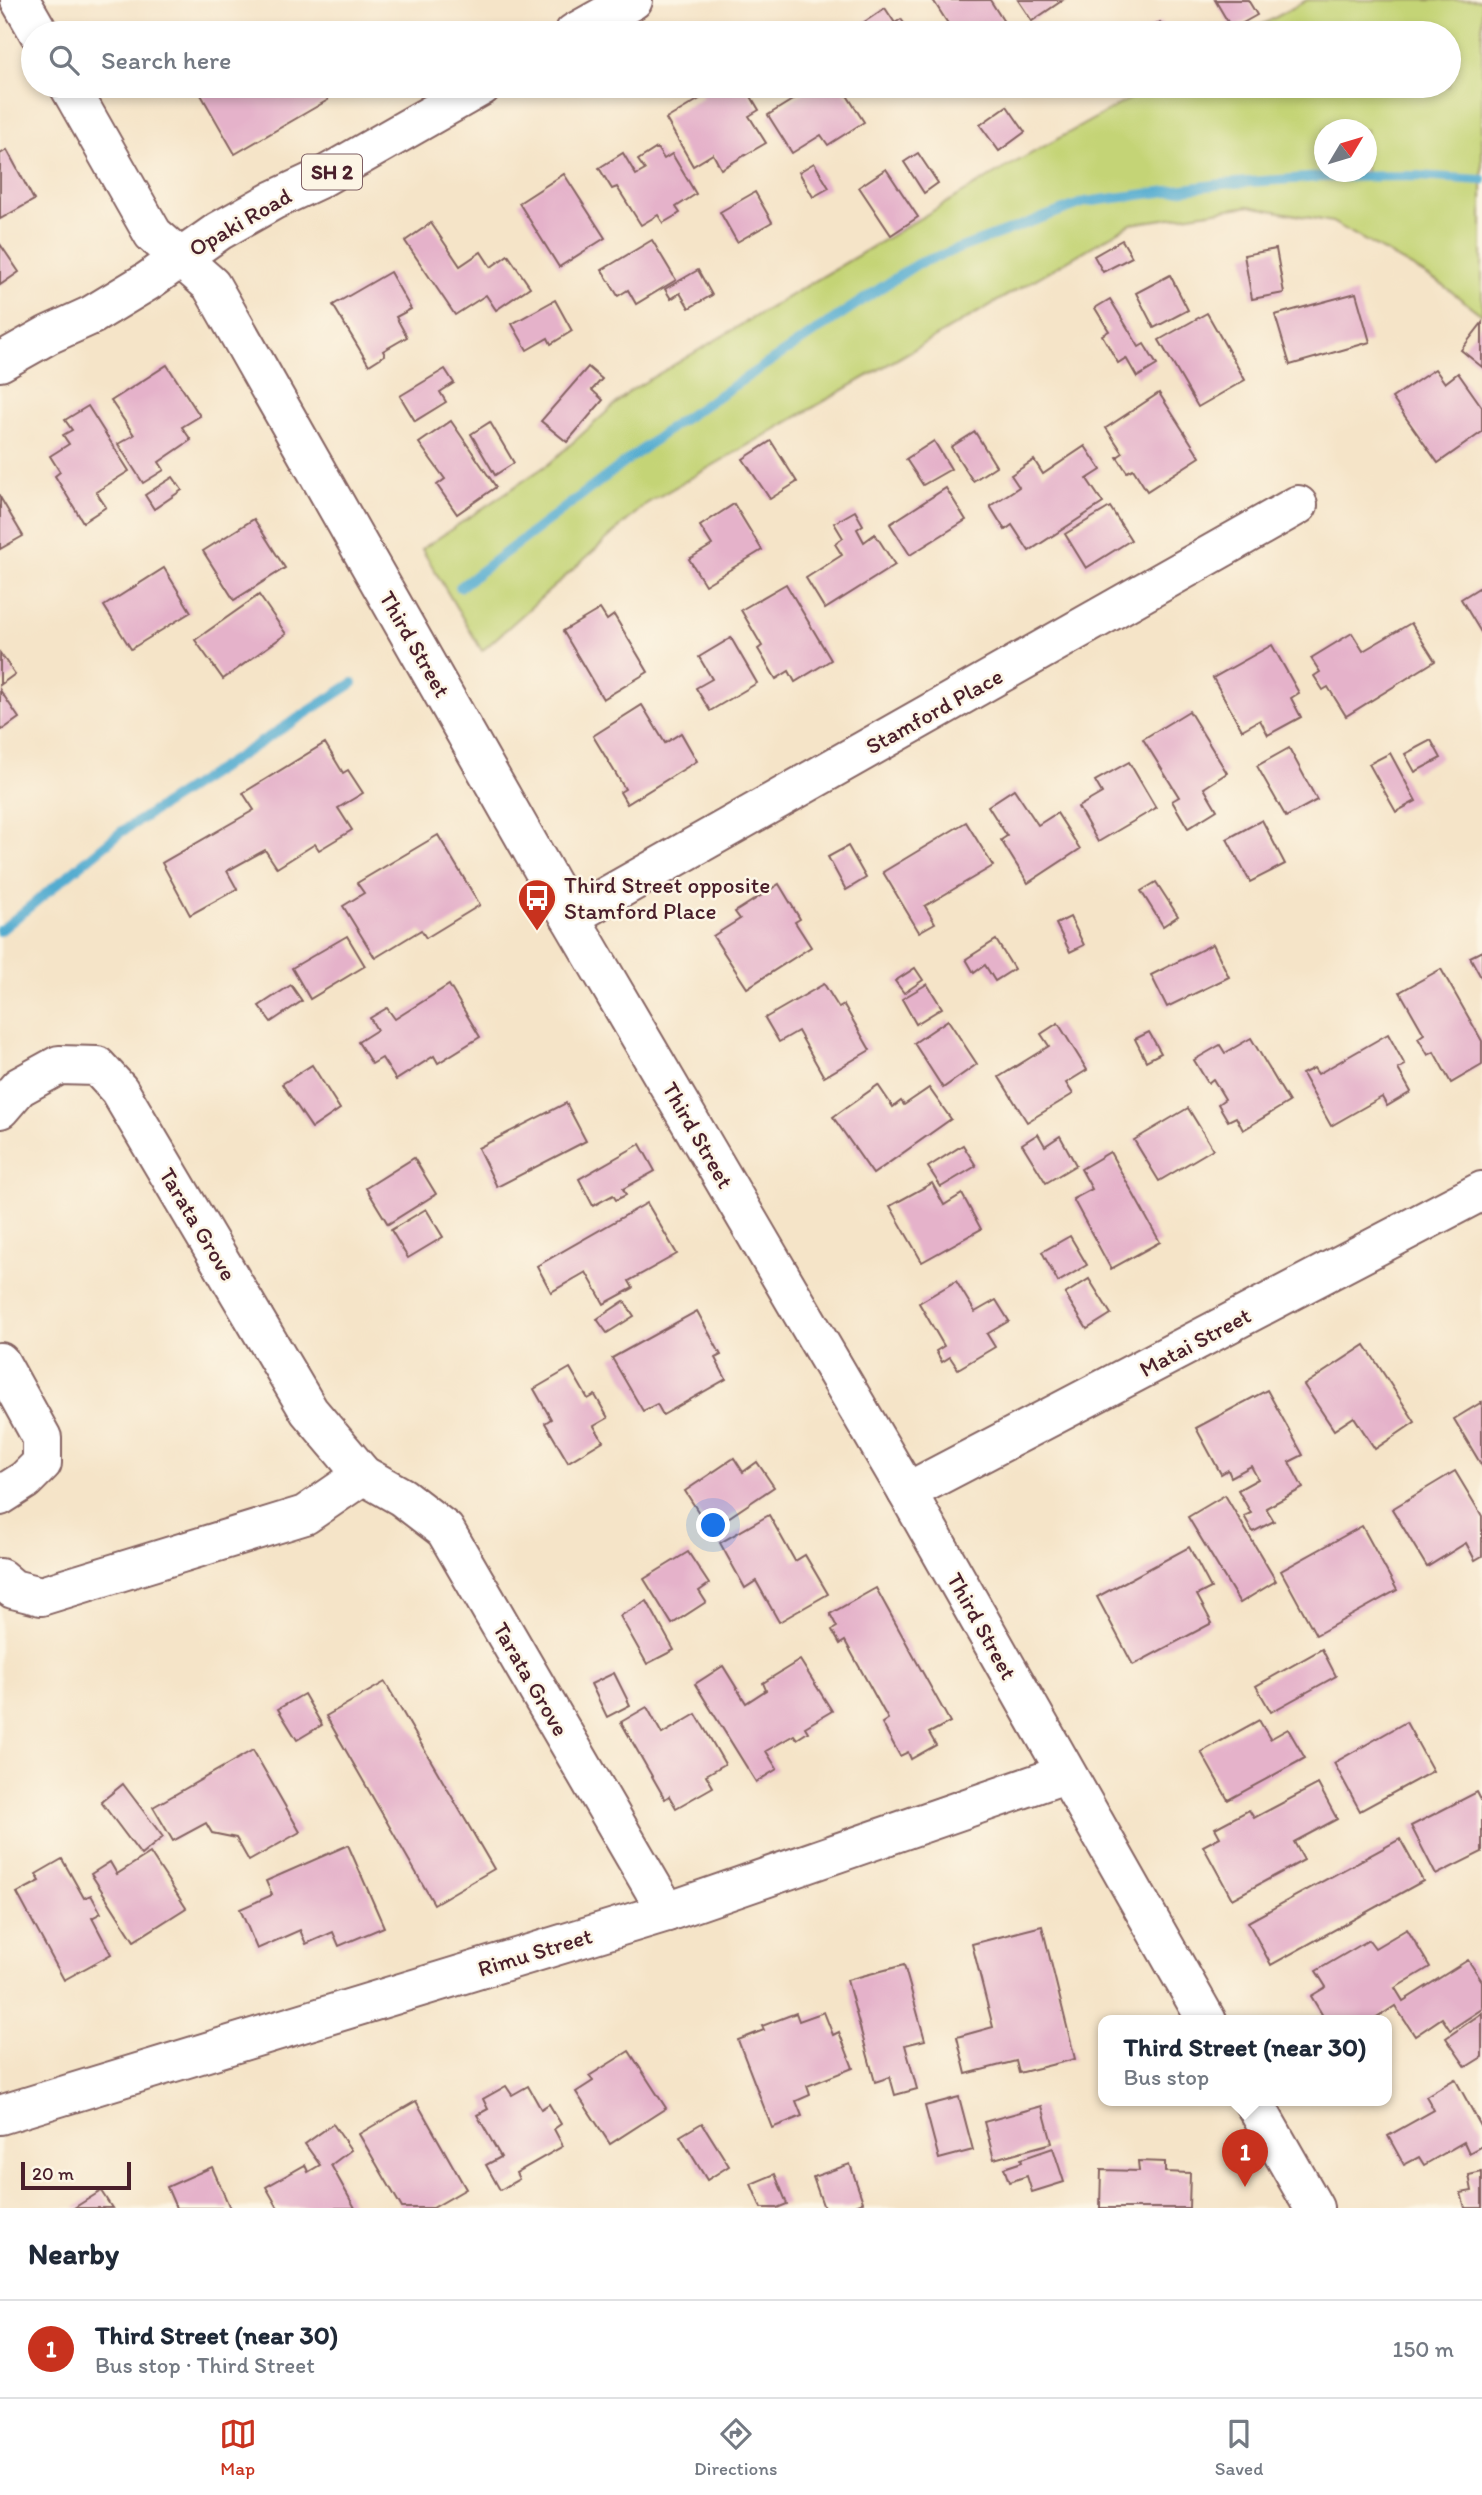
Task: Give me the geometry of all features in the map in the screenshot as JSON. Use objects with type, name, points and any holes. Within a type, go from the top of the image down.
[{"type":"main road","points":[[20,0],[32,21]]},
{"type":"main road","points":[[596,21],[633,0]]},
{"type":"main road","name":"Third Street","points":[[76,98],[153,234],[211,285],[570,917],[907,1492],[1204,2015]]},
{"type":"main road","name":"Opaki Road","points":[[0,362],[48,335],[92,315],[148,281],[230,225],[274,200],[320,179],[461,98]]},
{"type":"main road","name":"Stamford Place","points":[[570,917],[1298,505]]},
{"type":"main road","name":"Tarata Grove","points":[[0,1109],[19,1087],[59,1065],[97,1066],[119,1090],[309,1412],[363,1475],[402,1497],[445,1530],[667,1912]]},
{"type":"main road","name":"Matai Street","points":[[907,1492],[1482,1191]]},
{"type":"main road","points":[[0,1362],[42,1438],[42,1463],[25,1480],[0,1496]]},
{"type":"main road","points":[[0,1578],[13,1589],[41,1596],[304,1515],[363,1475]]},
{"type":"main road","name":"Rimu Street","points":[[0,2115],[667,1912],[1065,1774]]},
{"type":"main road","points":[[1256,2106],[1314,2208]]},
{"type":"green space","points":[[1307,0],[1482,0],[1482,315],[1440,283],[1332,222],[1249,206],[1131,224],[646,504],[482,651],[422,549],[550,463],[630,391],[998,172],[1131,98],[1461,98],[1461,21],[1269,21]]},
{"type":"building","points":[[933,0],[990,0],[1003,21],[946,21]]},
{"type":"building","points":[[1018,0],[1063,0],[1032,21]]},
{"type":"building","points":[[1215,0],[1248,0],[1257,15],[1246,21],[1227,21]]},
{"type":"building","points":[[885,8],[894,21],[866,21]]},
{"type":"building","points":[[203,98],[327,98],[328,100],[235,154]]},
{"type":"building","points":[[701,98],[752,98],[759,110],[749,116],[766,143],[721,169],[713,154],[693,166],[666,119]]},
{"type":"building","points":[[796,98],[849,98],[864,122],[828,145],[821,135],[792,153],[768,115]]},
{"type":"building","points":[[1007,106],[1025,132],[999,151],[980,125]]},
{"type":"building","points":[[657,148],[664,159],[672,154],[696,194],[676,207],[680,213],[663,223],[658,215],[641,225],[617,187],[612,189],[599,168],[623,153],[636,175],[645,170],[638,160]]},
{"type":"building","points":[[7,150],[34,200],[0,219],[0,154]]},
{"type":"building","points":[[918,153],[938,183],[924,193],[904,162]]},
{"type":"building","points":[[814,163],[829,188],[813,197],[799,172]]},
{"type":"building","points":[[886,169],[918,217],[891,235],[859,187]]},
{"type":"building","points":[[564,174],[605,238],[559,267],[519,203]]},
{"type":"building","points":[[755,192],[772,222],[737,242],[720,212]]},
{"type":"building","points":[[431,223],[460,266],[481,252],[491,267],[508,255],[530,287],[496,310],[486,295],[455,315],[405,241]]},
{"type":"building","points":[[652,240],[676,280],[636,304],[628,290],[618,296],[602,270]]},
{"type":"building","points":[[1122,240],[1132,257],[1103,272],[1094,256]]},
{"type":"building","points":[[0,244],[19,272],[0,285]]},
{"type":"building","points":[[1276,249],[1284,293],[1252,299],[1244,255]]},
{"type":"building","points":[[698,270],[712,295],[689,308],[680,293],[671,299],[665,289]]},
{"type":"building","points":[[390,272],[411,309],[396,317],[407,337],[383,351],[385,355],[369,365],[333,305]]},
{"type":"building","points":[[1170,275],[1188,310],[1154,328],[1136,293]]},
{"type":"building","points":[[1356,293],[1370,342],[1290,365],[1275,315]]},
{"type":"building","points":[[1110,299],[1139,347],[1144,344],[1157,365],[1137,377],[1126,358],[1118,363],[1102,335],[1109,331],[1095,308]]},
{"type":"building","points":[[555,300],[572,331],[551,344],[548,338],[527,350],[512,324]]},
{"type":"building","points":[[1207,313],[1245,380],[1198,407],[1159,340]]},
{"type":"building","points":[[1482,323],[1482,367],[1461,350]]},
{"type":"building","points":[[167,365],[200,416],[182,427],[191,440],[159,462],[164,470],[143,483],[118,444],[134,435],[111,401]]},
{"type":"building","points":[[588,367],[602,379],[592,390],[603,400],[567,442],[541,421]]},
{"type":"building","points":[[445,369],[454,383],[440,392],[446,402],[415,421],[400,396]]},
{"type":"building","points":[[1435,369],[1445,383],[1458,373],[1482,407],[1482,432],[1438,463],[1392,398]]},
{"type":"building","points":[[1159,393],[1200,457],[1147,491],[1133,469],[1127,472],[1117,457],[1123,453],[1106,428]]},
{"type":"building","points":[[88,406],[129,471],[96,492],[106,507],[83,522],[55,476],[60,472],[50,456],[69,444],[63,435],[72,430],[65,420]]},
{"type":"building","points":[[451,421],[496,487],[457,514],[437,485],[445,479],[419,443]]},
{"type":"building","points":[[490,422],[514,463],[495,475],[471,434]]},
{"type":"building","points":[[975,432],[996,466],[973,481],[951,447]]},
{"type":"building","points":[[771,441],[797,482],[770,499],[743,459]]},
{"type":"building","points":[[934,441],[951,469],[923,485],[906,459]]},
{"type":"building","points":[[1085,446],[1101,470],[1087,479],[1103,503],[1029,551],[1012,525],[1005,530],[990,506],[1019,487],[1011,475],[1034,460],[1043,474]]},
{"type":"building","points":[[173,477],[182,490],[154,509],[145,495]]},
{"type":"building","points":[[946,488],[966,520],[910,555],[890,524]]},
{"type":"building","points":[[0,497],[23,536],[0,549]]},
{"type":"building","points":[[734,504],[762,550],[705,585],[689,559],[712,545],[700,526]]},
{"type":"building","points":[[1110,507],[1131,540],[1086,568],[1065,534]]},
{"type":"building","points":[[855,511],[863,525],[857,529],[864,542],[875,534],[895,565],[825,609],[806,578],[842,555],[835,544],[843,538],[834,523]]},
{"type":"building","points":[[254,519],[285,568],[234,600],[203,551]]},
{"type":"building","points":[[164,568],[191,612],[131,649],[104,606]]},
{"type":"building","points":[[786,584],[831,660],[795,682],[789,671],[776,679],[758,649],[762,646],[741,610]]},
{"type":"building","points":[[1482,586],[1482,634],[1461,599]]},
{"type":"building","points":[[259,595],[286,634],[223,679],[195,640]]},
{"type":"building","points":[[600,609],[607,620],[614,615],[648,672],[603,699],[563,631]]},
{"type":"building","points":[[1411,623],[1435,661],[1346,716],[1328,687],[1323,690],[1314,676],[1320,672],[1311,658],[1352,633],[1363,651]]},
{"type":"building","points":[[731,638],[757,683],[710,711],[696,688],[712,679],[699,657]]},
{"type":"building","points":[[1272,645],[1299,693],[1291,698],[1301,717],[1268,735],[1260,720],[1242,730],[1213,678]]},
{"type":"building","points":[[0,653],[15,674],[0,685]]},
{"type":"building","points":[[0,690],[19,718],[2,730],[0,728]]},
{"type":"building","points":[[642,705],[665,743],[681,733],[697,761],[627,804],[620,792],[625,789],[593,736]]},
{"type":"building","points":[[1189,711],[1227,773],[1204,788],[1217,810],[1188,828],[1172,801],[1179,797],[1143,739]]},
{"type":"building","points":[[1431,740],[1441,758],[1415,772],[1405,754]]},
{"type":"building","points":[[325,743],[343,773],[348,770],[363,793],[338,808],[352,830],[319,850],[315,844],[277,868],[265,850],[227,871],[237,889],[190,915],[162,863],[254,810],[243,793]]},
{"type":"building","points":[[1289,748],[1317,800],[1286,817],[1257,766]]},
{"type":"building","points":[[1390,753],[1416,801],[1396,812],[1369,764]]},
{"type":"building","points":[[1129,762],[1156,808],[1098,842],[1078,807],[1102,793],[1095,781]]},
{"type":"building","points":[[1014,789],[1038,825],[1057,813],[1080,849],[1028,883],[1001,840],[1007,836],[988,806]]},
{"type":"building","points":[[1262,820],[1285,864],[1250,882],[1227,839]]},
{"type":"building","points":[[966,822],[993,866],[925,906],[935,923],[919,932],[883,872]]},
{"type":"building","points":[[438,835],[480,905],[426,938],[421,930],[375,958],[343,906],[364,893],[357,883]]},
{"type":"building","points":[[848,846],[866,878],[846,890],[828,857]]},
{"type":"building","points":[[1156,882],[1178,916],[1163,926],[1141,891]]},
{"type":"building","points":[[779,884],[800,919],[795,922],[811,947],[747,988],[713,936],[740,919],[735,912]]},
{"type":"building","points":[[1070,917],[1084,945],[1070,952],[1056,924]]},
{"type":"building","points":[[347,936],[365,966],[310,999],[292,968]]},
{"type":"building","points":[[996,940],[1014,969],[995,981],[985,965],[974,973],[966,959]]},
{"type":"building","points":[[1213,944],[1229,977],[1167,1007],[1151,975]]},
{"type":"building","points":[[1482,951],[1482,979],[1470,957]]},
{"type":"building","points":[[915,968],[923,980],[904,993],[895,981]]},
{"type":"building","points":[[1441,969],[1482,1041],[1482,1065],[1451,1083],[1434,1052],[1428,1055],[1418,1038],[1424,1034],[1400,992]]},
{"type":"building","points":[[824,984],[839,1008],[844,1005],[870,1050],[824,1077],[798,1031],[779,1042],[765,1018]]},
{"type":"building","points":[[927,984],[942,1008],[916,1024],[902,999]]},
{"type":"building","points":[[291,985],[302,1001],[271,1022],[259,1006]]},
{"type":"building","points":[[449,985],[480,1037],[438,1063],[434,1056],[396,1080],[382,1058],[372,1064],[358,1042],[377,1030],[370,1018],[387,1008],[395,1019]]},
{"type":"building","points":[[948,1020],[977,1064],[943,1088],[914,1043]]},
{"type":"building","points":[[1058,1023],[1087,1070],[1066,1083],[1073,1094],[1027,1122],[999,1077],[1049,1046],[1041,1034]]},
{"type":"building","points":[[1149,1032],[1161,1053],[1146,1061],[1135,1039]]},
{"type":"building","points":[[1388,1034],[1405,1065],[1398,1069],[1411,1092],[1387,1106],[1382,1097],[1331,1126],[1302,1074],[1314,1068],[1318,1074]]},
{"type":"building","points":[[1251,1038],[1289,1102],[1243,1130],[1236,1117],[1228,1121],[1218,1104],[1225,1099],[1213,1079],[1208,1083],[1194,1060],[1220,1045],[1225,1053]]},
{"type":"building","points":[[312,1065],[340,1109],[312,1128],[282,1084]]},
{"type":"building","points":[[878,1085],[893,1107],[901,1101],[904,1105],[929,1088],[951,1119],[873,1174],[833,1117]]},
{"type":"building","points":[[566,1103],[586,1141],[497,1187],[478,1148]]},
{"type":"building","points":[[1188,1108],[1213,1149],[1159,1181],[1134,1140]]},
{"type":"building","points":[[1038,1134],[1045,1146],[1060,1136],[1076,1165],[1046,1183],[1022,1144]]},
{"type":"building","points":[[640,1144],[655,1171],[623,1189],[626,1195],[616,1200],[613,1195],[593,1206],[579,1179]]},
{"type":"building","points":[[963,1145],[976,1166],[941,1187],[928,1167]]},
{"type":"building","points":[[1110,1152],[1160,1242],[1111,1269],[1073,1199],[1092,1189],[1081,1169]]},
{"type":"building","points":[[414,1158],[436,1194],[388,1224],[366,1188]]},
{"type":"building","points":[[932,1183],[944,1205],[962,1194],[981,1229],[922,1262],[890,1206]]},
{"type":"building","points":[[647,1203],[677,1254],[629,1281],[633,1288],[604,1304],[586,1272],[551,1292],[537,1266]]},
{"type":"building","points":[[426,1209],[443,1237],[408,1258],[391,1230]]},
{"type":"building","points":[[1070,1236],[1087,1265],[1058,1282],[1042,1252]]},
{"type":"building","points":[[1089,1279],[1111,1314],[1087,1329],[1065,1294]]},
{"type":"building","points":[[956,1281],[975,1312],[996,1300],[1009,1321],[987,1334],[995,1347],[958,1369],[950,1357],[942,1362],[936,1351],[944,1346],[919,1303]]},
{"type":"building","points":[[624,1301],[634,1316],[607,1333],[597,1319]]},
{"type":"building","points":[[697,1311],[721,1355],[715,1358],[726,1379],[663,1415],[657,1404],[643,1411],[612,1358]]},
{"type":"building","points":[[1365,1345],[1415,1422],[1375,1449],[1354,1417],[1334,1430],[1304,1385]]},
{"type":"building","points":[[570,1368],[588,1399],[595,1395],[608,1418],[594,1426],[603,1441],[568,1462],[545,1423],[551,1419],[534,1389]]},
{"type":"building","points":[[1267,1390],[1303,1455],[1289,1462],[1303,1488],[1266,1508],[1274,1521],[1253,1532],[1244,1516],[1251,1513],[1238,1490],[1258,1479],[1251,1466],[1231,1477],[1228,1470],[1221,1474],[1196,1428]]},
{"type":"building","points":[[1482,1402],[1482,1466],[1454,1419]]},
{"type":"building","points":[[734,1458],[743,1472],[757,1462],[774,1487],[710,1530],[685,1491]]},
{"type":"building","points":[[1455,1471],[1482,1516],[1482,1556],[1475,1560],[1466,1543],[1427,1567],[1392,1509]]},
{"type":"building","points":[[1225,1495],[1276,1581],[1240,1603],[1188,1517]]},
{"type":"building","points":[[769,1515],[795,1561],[805,1555],[828,1594],[779,1622],[756,1581],[745,1588],[720,1543]]},
{"type":"building","points":[[1362,1526],[1397,1590],[1316,1635],[1281,1571]]},
{"type":"building","points":[[1189,1547],[1211,1588],[1197,1595],[1212,1623],[1133,1665],[1097,1597]]},
{"type":"building","points":[[688,1552],[709,1584],[699,1591],[706,1602],[672,1624],[644,1579]]},
{"type":"building","points":[[876,1588],[950,1722],[929,1733],[936,1745],[911,1759],[908,1752],[900,1756],[882,1723],[888,1719],[845,1641],[840,1644],[832,1630],[837,1627],[830,1614]]},
{"type":"building","points":[[647,1601],[674,1650],[647,1664],[620,1616]]},
{"type":"building","points":[[1322,1649],[1336,1676],[1271,1712],[1256,1686]]},
{"type":"building","points":[[800,1660],[832,1711],[805,1727],[808,1732],[797,1739],[794,1735],[766,1751],[777,1769],[756,1782],[695,1684],[723,1666],[746,1703],[766,1690],[763,1683]]},
{"type":"building","points":[[614,1673],[630,1705],[607,1717],[591,1684]]},
{"type":"building","points":[[385,1682],[494,1869],[434,1904],[326,1716]]},
{"type":"building","points":[[304,1694],[322,1725],[297,1740],[278,1709]]},
{"type":"building","points":[[647,1707],[662,1734],[696,1714],[725,1764],[706,1775],[713,1787],[676,1808],[669,1796],[665,1799],[621,1722]]},
{"type":"building","points":[[1259,1720],[1270,1739],[1288,1729],[1305,1758],[1228,1800],[1201,1752]]},
{"type":"building","points":[[1406,1722],[1433,1771],[1360,1811],[1334,1763]]},
{"type":"building","points":[[253,1750],[300,1832],[249,1861],[236,1838],[212,1833],[206,1823],[173,1841],[153,1807]]},
{"type":"building","points":[[123,1784],[163,1837],[141,1855],[101,1802]]},
{"type":"building","points":[[1318,1784],[1337,1819],[1294,1842],[1304,1860],[1232,1899],[1203,1846],[1220,1837],[1215,1828],[1249,1810],[1254,1818]]},
{"type":"building","points":[[1477,1792],[1482,1802],[1482,1852],[1436,1875],[1411,1826]]},
{"type":"building","points":[[1400,1839],[1423,1881],[1271,1965],[1248,1922]]},
{"type":"building","points":[[348,1845],[384,1927],[339,1946],[333,1932],[306,1944],[300,1930],[257,1949],[240,1909],[272,1895],[266,1881]]},
{"type":"building","points":[[150,1853],[186,1908],[134,1941],[91,1874],[110,1862],[117,1874]]},
{"type":"building","points":[[62,1859],[84,1898],[91,1895],[101,1913],[92,1918],[111,1954],[64,1980],[17,1893],[40,1881],[36,1874]]},
{"type":"building","points":[[1042,1926],[1075,2059],[1019,2073],[1016,2061],[966,2074],[957,2037],[993,2027],[972,1944]]},
{"type":"building","points":[[1407,1929],[1430,1967],[1395,1988],[1403,2001],[1468,1960],[1482,1981],[1482,2009],[1450,2030],[1442,2018],[1415,2036],[1395,2006],[1381,2015],[1322,2015],[1311,1996],[1326,1987],[1316,1971],[1369,1940],[1375,1948]]},
{"type":"building","points":[[904,1965],[925,2040],[905,2045],[917,2089],[895,2095],[890,2077],[875,2082],[847,1980]]},
{"type":"building","points":[[824,2012],[833,2035],[839,2032],[853,2068],[807,2086],[810,2095],[796,2101],[802,2116],[772,2128],[738,2040],[764,2030],[762,2026],[796,2013],[799,2021]]},
{"type":"building","points":[[1482,2013],[1482,2057],[1466,2067],[1446,2038]]},
{"type":"building","points":[[629,2051],[666,2108],[610,2144],[576,2092],[593,2081],[589,2076]]},
{"type":"building","points":[[1455,2079],[1482,2128],[1482,2146],[1469,2153],[1464,2142],[1424,2165],[1419,2157],[1404,2165],[1388,2136],[1434,2110],[1426,2096]]},
{"type":"building","points":[[506,2086],[512,2095],[528,2086],[541,2109],[549,2104],[561,2124],[554,2129],[563,2146],[516,2173],[519,2179],[500,2190],[486,2165],[501,2157],[477,2115],[488,2109],[483,2099]]},
{"type":"building","points":[[959,2097],[973,2150],[939,2159],[925,2106]]},
{"type":"building","points":[[416,2101],[466,2189],[433,2208],[402,2208],[359,2134]]},
{"type":"building","points":[[1042,2106],[1052,2143],[994,2159],[984,2122]]},
{"type":"building","points":[[702,2123],[729,2166],[707,2180],[680,2136]]},
{"type":"building","points":[[333,2124],[351,2150],[331,2165],[355,2208],[278,2208],[266,2187],[305,2165],[308,2172],[320,2165],[305,2144]]},
{"type":"building","points":[[1053,2148],[1064,2182],[1032,2192],[1027,2176],[1009,2182],[1004,2168]]},
{"type":"building","points":[[1138,2161],[1165,2162],[1165,2172],[1190,2173],[1189,2208],[1100,2208],[1101,2170],[1139,2171]]},
{"type":"building","points":[[850,2164],[863,2202],[848,2208],[824,2208],[813,2177]]},
{"type":"building","points":[[212,2167],[230,2208],[176,2208],[167,2187]]},
{"type":"building","points":[[1482,2172],[1482,2208],[1465,2208],[1461,2193],[1472,2191],[1469,2175]]},
{"type":"building","points":[[775,2174],[787,2204],[777,2208],[761,2208],[751,2184]]},
{"type":"building","points":[[101,2191],[112,2208],[74,2208]]},
{"type":"waterway","points":[[460,587],[673,426],[917,264],[1085,202],[1222,184],[1321,177],[1418,176],[1482,180]]},
{"type":"waterway","points":[[0,931],[121,832],[353,683]]},
{"type":"place","name":"Third Street opposite Stamford Place","points":[[537,932]]},
{"type":"place","name":"Third Street (near 30)","points":[[1245,2187]]}]
